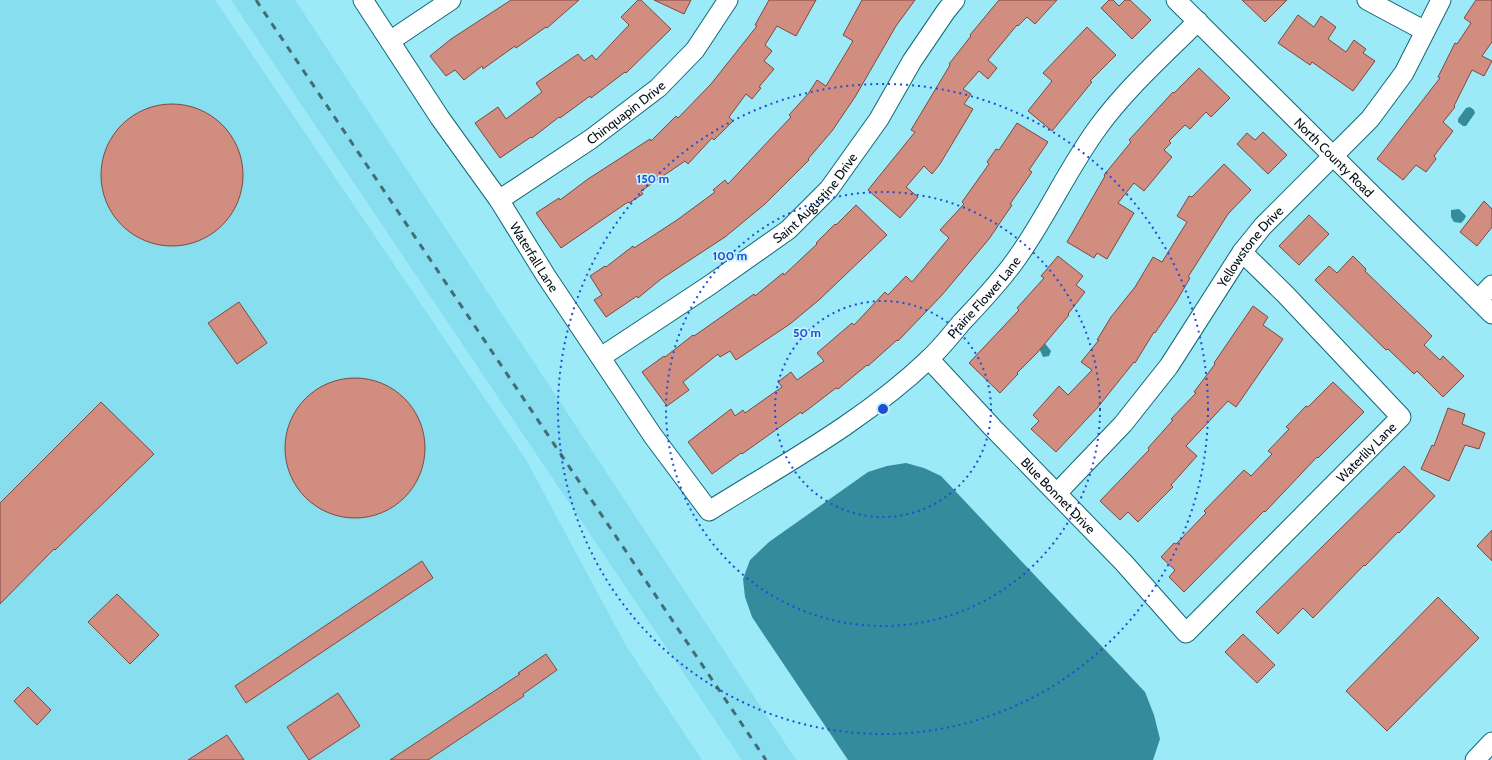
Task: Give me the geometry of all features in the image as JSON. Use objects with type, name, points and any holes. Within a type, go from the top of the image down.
[{"type":"street","name":"Waterfall Lane","points":[[363,0],[440,118],[499,200],[546,276],[653,436],[709,511]]},
{"type":"street","points":[[390,41],[451,0]]},
{"type":"street","name":"Chinquapin Drive","points":[[499,200],[591,139],[658,88],[695,50],[728,0]]},
{"type":"street","name":"Saint Augustine Drive","points":[[601,357],[710,286],[788,230],[829,189],[879,119],[912,61],[954,0]]},
{"type":"street","name":"North County Road","points":[[1176,0],[1492,314]]},
{"type":"street","points":[[1367,0],[1425,31]]},
{"type":"street","name":"Yellowstone Drive","points":[[1057,493],[1123,424],[1169,366],[1242,252],[1263,226],[1370,119],[1404,73],[1441,0]]},
{"type":"street","name":"Prairie Flower Lane","points":[[709,511],[844,427],[892,391],[929,359],[986,296],[1017,258],[1056,195],[1068,172],[1099,126],[1123,96],[1198,21]]},
{"type":"street","name":"Waterlily Lane","points":[[1186,633],[1222,595],[1336,484],[1401,417],[1285,294],[1242,252]]},
{"type":"street","points":[[1478,300],[1492,285]]},
{"type":"street","name":"Blue Bonnet Drive","points":[[929,359],[993,428],[1124,563],[1186,633]]},
{"type":"street","points":[[1475,760],[1492,742]]},
{"type":"shaded area","points":[[0,0],[215,0],[525,458],[625,644],[702,760],[0,760]]},
{"type":"shaded area","points":[[231,0],[295,0],[796,760],[742,760]]},
{"type":"shaded area","points":[[1470,107],[1475,113],[1466,126],[1463,126],[1458,122],[1458,119],[1466,108]]},
{"type":"shaded area","points":[[1459,209],[1466,216],[1461,223],[1454,222],[1451,217],[1451,210]]},
{"type":"shaded area","points":[[1043,341],[1051,351],[1049,356],[1043,357],[1039,348]]},
{"type":"shaded area","points":[[906,463],[924,468],[941,476],[1145,692],[1154,715],[1160,739],[1153,760],[848,760],[752,617],[745,597],[743,579],[750,560],[769,542],[868,472],[887,466]]},
{"type":"building","points":[[511,0],[579,0],[547,28],[546,27],[516,48],[515,46],[483,69],[482,66],[464,80],[455,70],[446,76],[430,56],[451,39]]},
{"type":"building","points":[[638,0],[641,0],[671,29],[626,73],[625,72],[591,98],[590,96],[532,138],[531,137],[500,158],[475,123],[498,107],[506,119],[542,92],[536,83],[578,54],[584,61],[592,55],[596,60],[629,25],[621,17]]},
{"type":"building","points":[[654,0],[691,0],[684,14]]},
{"type":"building","points":[[769,0],[816,0],[796,36],[777,26],[765,45],[772,51],[764,61],[774,69],[759,87],[761,88],[752,99],[746,94],[729,117],[733,121],[714,140],[712,138],[688,164],[685,161],[641,191],[643,194],[629,203],[628,202],[561,248],[536,213],[559,198],[560,200],[588,179],[650,139],[651,141],[676,116],[678,118],[711,84],[757,26],[755,25]]},
{"type":"building","points":[[862,0],[915,0],[896,26],[855,97],[832,131],[808,159],[809,160],[765,204],[725,237],[661,279],[638,298],[637,296],[606,317],[594,300],[602,295],[590,276],[605,266],[606,267],[633,246],[634,248],[677,220],[715,192],[713,190],[725,180],[728,184],[791,117],[789,115],[808,94],[817,80],[826,86],[853,41],[843,35]]},
{"type":"building","points":[[999,0],[1057,0],[1035,24],[1027,17],[1018,26],[1017,25],[988,60],[997,68],[988,79],[979,71],[963,89],[971,94],[964,104],[973,109],[940,164],[932,174],[924,166],[906,187],[918,197],[900,218],[868,190],[915,132],[911,130],[950,65],[949,64],[971,36],[970,35]]},
{"type":"building","points":[[1109,0],[1113,0],[1119,6],[1125,0],[1130,0],[1151,20],[1132,39],[1101,8]]},
{"type":"building","points":[[1242,0],[1287,0],[1265,22]]},
{"type":"building","points":[[1476,0],[1492,0],[1492,42],[1482,56],[1492,61],[1484,76],[1472,70],[1454,106],[1455,107],[1443,122],[1453,131],[1434,156],[1436,159],[1426,172],[1416,165],[1403,180],[1377,159],[1440,78],[1438,77],[1455,43],[1457,44],[1471,23],[1464,18]]},
{"type":"building","points":[[1298,15],[1314,27],[1321,16],[1336,27],[1328,39],[1346,52],[1354,40],[1366,49],[1363,53],[1375,61],[1353,91],[1312,62],[1310,65],[1278,43]]},
{"type":"building","points":[[1087,27],[1116,55],[1090,81],[1092,82],[1052,131],[1028,111],[1052,81],[1043,73]]},
{"type":"building","points":[[1199,68],[1230,98],[1211,117],[1206,112],[1190,129],[1185,125],[1169,141],[1171,143],[1164,150],[1172,157],[1144,191],[1134,183],[1118,203],[1134,213],[1107,259],[1097,253],[1094,258],[1067,242],[1105,176],[1104,175],[1131,142],[1129,140],[1173,92],[1174,93]]},
{"type":"building","points":[[172,104],[193,107],[217,120],[227,130],[240,154],[243,175],[240,196],[227,220],[217,230],[193,243],[172,246],[151,243],[127,230],[117,220],[104,196],[101,175],[104,154],[117,130],[127,120],[151,107]]},
{"type":"building","points":[[1017,123],[1048,142],[1029,170],[1032,172],[1010,204],[1012,205],[989,239],[942,295],[898,341],[897,340],[868,366],[867,365],[838,389],[836,388],[802,414],[801,412],[712,474],[688,442],[731,409],[735,416],[743,410],[745,413],[782,387],[778,382],[791,372],[797,380],[824,361],[817,353],[852,323],[854,325],[885,292],[888,295],[906,276],[912,282],[949,238],[940,230],[964,204],[962,202],[989,164],[987,162],[996,149],[999,150]]},
{"type":"building","points":[[1263,132],[1287,155],[1268,174],[1237,144],[1247,133],[1255,140]]},
{"type":"building","points":[[1224,164],[1251,190],[1228,214],[1188,277],[1190,278],[1176,302],[1155,333],[1154,332],[1135,363],[1134,362],[1098,407],[1056,452],[1031,429],[1039,421],[1033,415],[1059,386],[1068,395],[1092,370],[1081,362],[1099,340],[1097,340],[1111,317],[1135,287],[1153,257],[1162,262],[1187,222],[1177,216],[1189,196],[1192,197]]},
{"type":"building","points":[[1484,201],[1492,209],[1492,227],[1477,246],[1460,232]]},
{"type":"building","points":[[856,205],[887,235],[819,300],[790,324],[736,360],[730,351],[720,357],[718,354],[683,382],[689,390],[667,406],[642,372],[664,356],[665,357],[693,335],[694,336],[754,294],[755,296],[783,273],[784,275]]},
{"type":"building","points":[[1309,215],[1329,234],[1299,265],[1279,246]]},
{"type":"building","points":[[1058,256],[1083,276],[1076,285],[1085,292],[1068,314],[1069,315],[1037,353],[1000,393],[969,363],[1019,310],[1017,308],[1044,278],[1041,276]]},
{"type":"building","points":[[1353,256],[1366,269],[1365,271],[1432,336],[1424,345],[1440,360],[1443,356],[1464,376],[1443,397],[1417,371],[1414,374],[1388,349],[1386,350],[1315,280],[1329,266],[1337,273]]},
{"type":"building","points":[[239,302],[267,343],[237,364],[208,323]]},
{"type":"building","points":[[1253,306],[1268,317],[1263,325],[1283,339],[1236,407],[1228,401],[1186,446],[1197,456],[1171,485],[1173,487],[1138,522],[1128,512],[1120,520],[1100,501],[1149,450],[1148,448],[1173,420],[1171,419],[1196,393],[1194,392],[1215,364],[1214,363]]},
{"type":"building","points":[[362,378],[382,383],[394,389],[405,398],[414,409],[420,421],[424,434],[424,462],[420,475],[414,487],[405,498],[394,507],[382,513],[369,517],[348,518],[328,513],[316,507],[305,498],[296,487],[286,462],[285,441],[290,421],[296,409],[305,398],[316,389],[341,379]]},
{"type":"building","points":[[1333,382],[1364,412],[1318,458],[1317,457],[1265,512],[1264,511],[1184,592],[1169,577],[1175,570],[1161,557],[1206,513],[1204,511],[1244,470],[1251,476],[1272,454],[1268,451],[1289,429],[1286,427],[1306,406],[1308,407]]},
{"type":"building","points":[[101,402],[154,454],[55,550],[54,549],[0,604],[0,503]]},
{"type":"building","points":[[1448,408],[1465,414],[1462,424],[1485,433],[1479,449],[1465,445],[1449,481],[1421,469],[1432,445],[1434,446]]},
{"type":"building","points":[[1404,466],[1435,496],[1399,533],[1398,532],[1365,566],[1364,565],[1313,618],[1303,608],[1278,634],[1256,612]]},
{"type":"building","points":[[1492,530],[1492,561],[1477,546]]},
{"type":"building","points":[[422,561],[433,578],[246,703],[235,686]]},
{"type":"building","points":[[117,594],[159,635],[130,664],[88,622]]},
{"type":"building","points":[[1438,597],[1479,638],[1387,731],[1346,691]]},
{"type":"building","points":[[1243,634],[1275,665],[1257,683],[1225,652]]},
{"type":"building","points":[[546,654],[557,670],[523,694],[524,696],[428,760],[390,760],[520,674],[518,673]]},
{"type":"building","points":[[28,687],[51,710],[37,725],[14,701]]},
{"type":"building","points":[[338,693],[360,726],[309,760],[287,727]]},
{"type":"building","points":[[227,735],[244,760],[188,760]]},
{"type":"railway","points":[[256,0],[766,760]]}]
